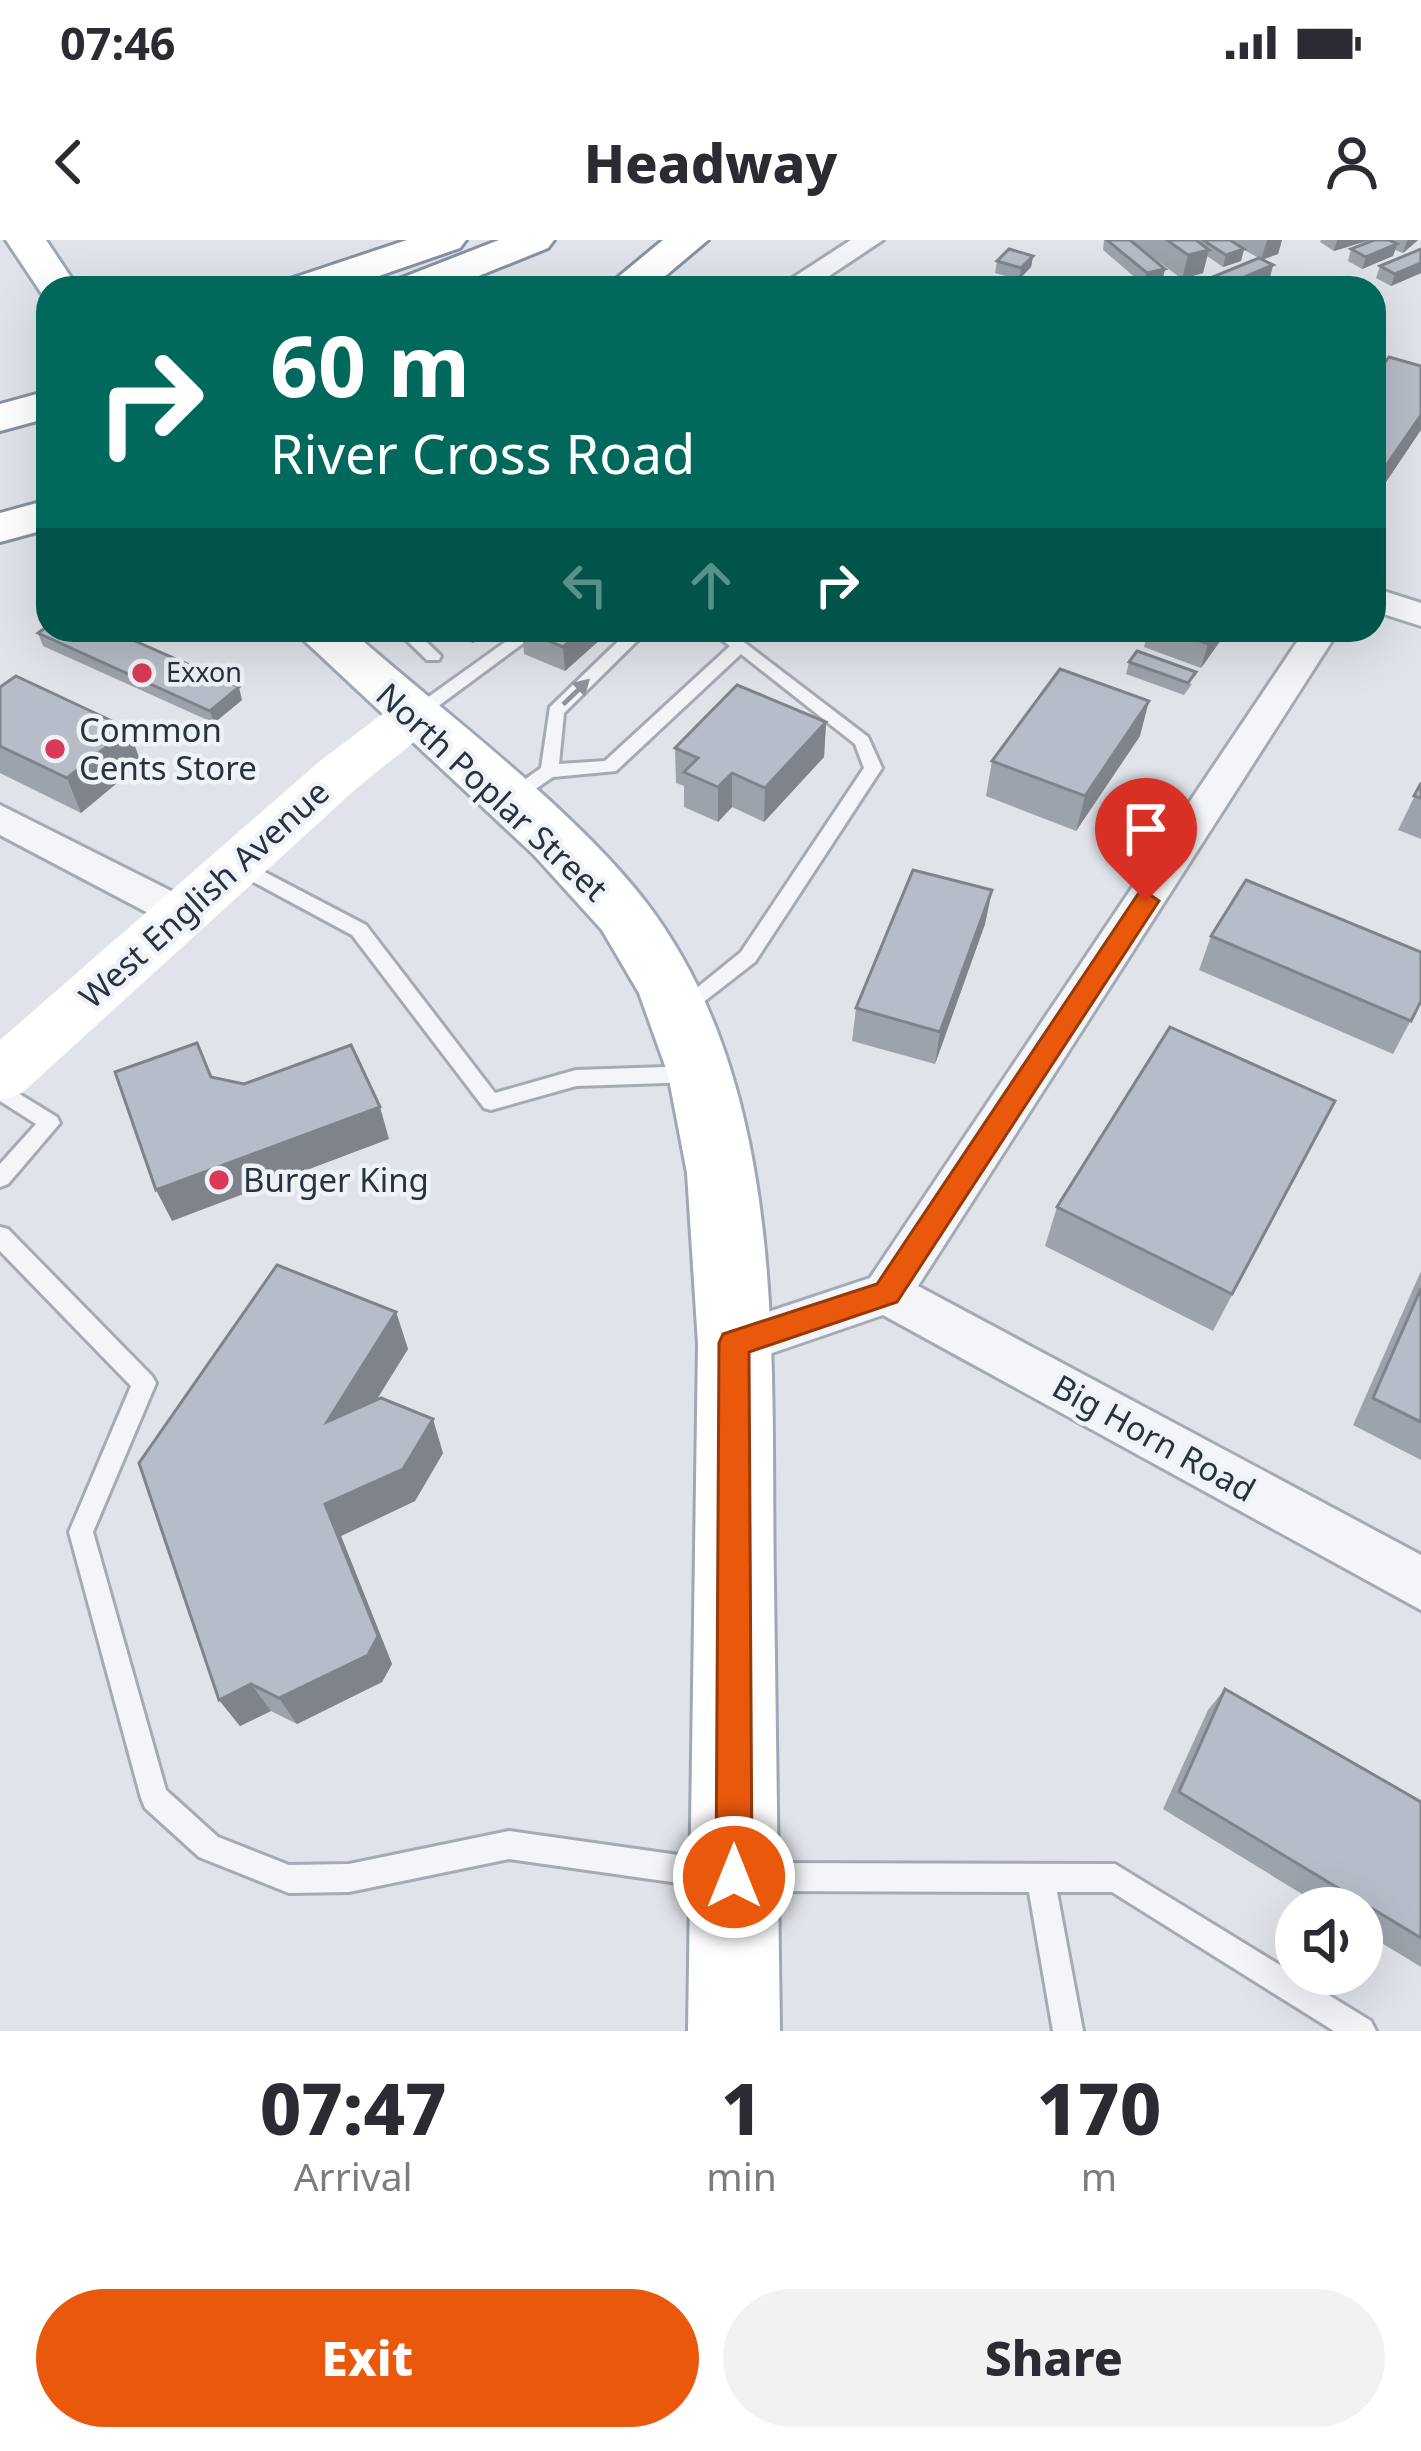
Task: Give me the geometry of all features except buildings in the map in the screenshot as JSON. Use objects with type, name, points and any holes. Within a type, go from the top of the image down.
[{"type":"main road","points":[[26,240],[50,276]]},
{"type":"main road","points":[[340,276],[446,240]]},
{"type":"main road","points":[[443,276],[534,240]]},
{"type":"main road","points":[[641,276],[688,240]]},
{"type":"main road","points":[[1,418],[36,408]]},
{"type":"main road","points":[[0,528],[36,518]]},
{"type":"main road","name":"North Poplar Street","points":[[343,642],[422,687],[529,785],[622,915],[689,1043],[721,1173],[734,1343],[734,2031]]},
{"type":"street","points":[[811,276],[870,240]]},
{"type":"street","points":[[1386,603],[1421,615]]},
{"type":"street","points":[[734,1343],[887,1293],[1314,642]]},
{"type":"street","name":"West English Avenue","points":[[0,1076],[238,865],[422,687]]},
{"type":"street","points":[[0,818],[183,914]]},
{"type":"street","name":"Big Horn Road","points":[[887,1293],[1421,1584]]},
{"type":"lane","points":[[408,642],[422,687],[510,642]]},
{"type":"lane","points":[[529,785],[556,711],[628,642]]},
{"type":"lane","points":[[238,865],[359,930],[491,1102],[689,1043],[873,768],[862,741],[736,642]]},
{"type":"lane","points":[[529,785],[610,767],[740,645]]},
{"type":"lane","points":[[0,1090],[50,1123],[0,1178]]},
{"type":"lane","points":[[0,1236],[144,1383],[81,1532],[155,1798],[209,1847],[290,1879],[349,1878],[509,1845],[734,1877],[1114,1878],[1360,2031]]},
{"type":"lane","points":[[1041,1878],[1068,2031]]},
{"type":"place","name":"Exxon","points":[[142,673]]},
{"type":"place","name":"Common Cents Store","points":[[55,749]]},
{"type":"place","name":"Burger King","points":[[219,1180]]},
{"type":"route","points":[[734,1877],[734,1343],[887,1293],[1146,901]]}]
